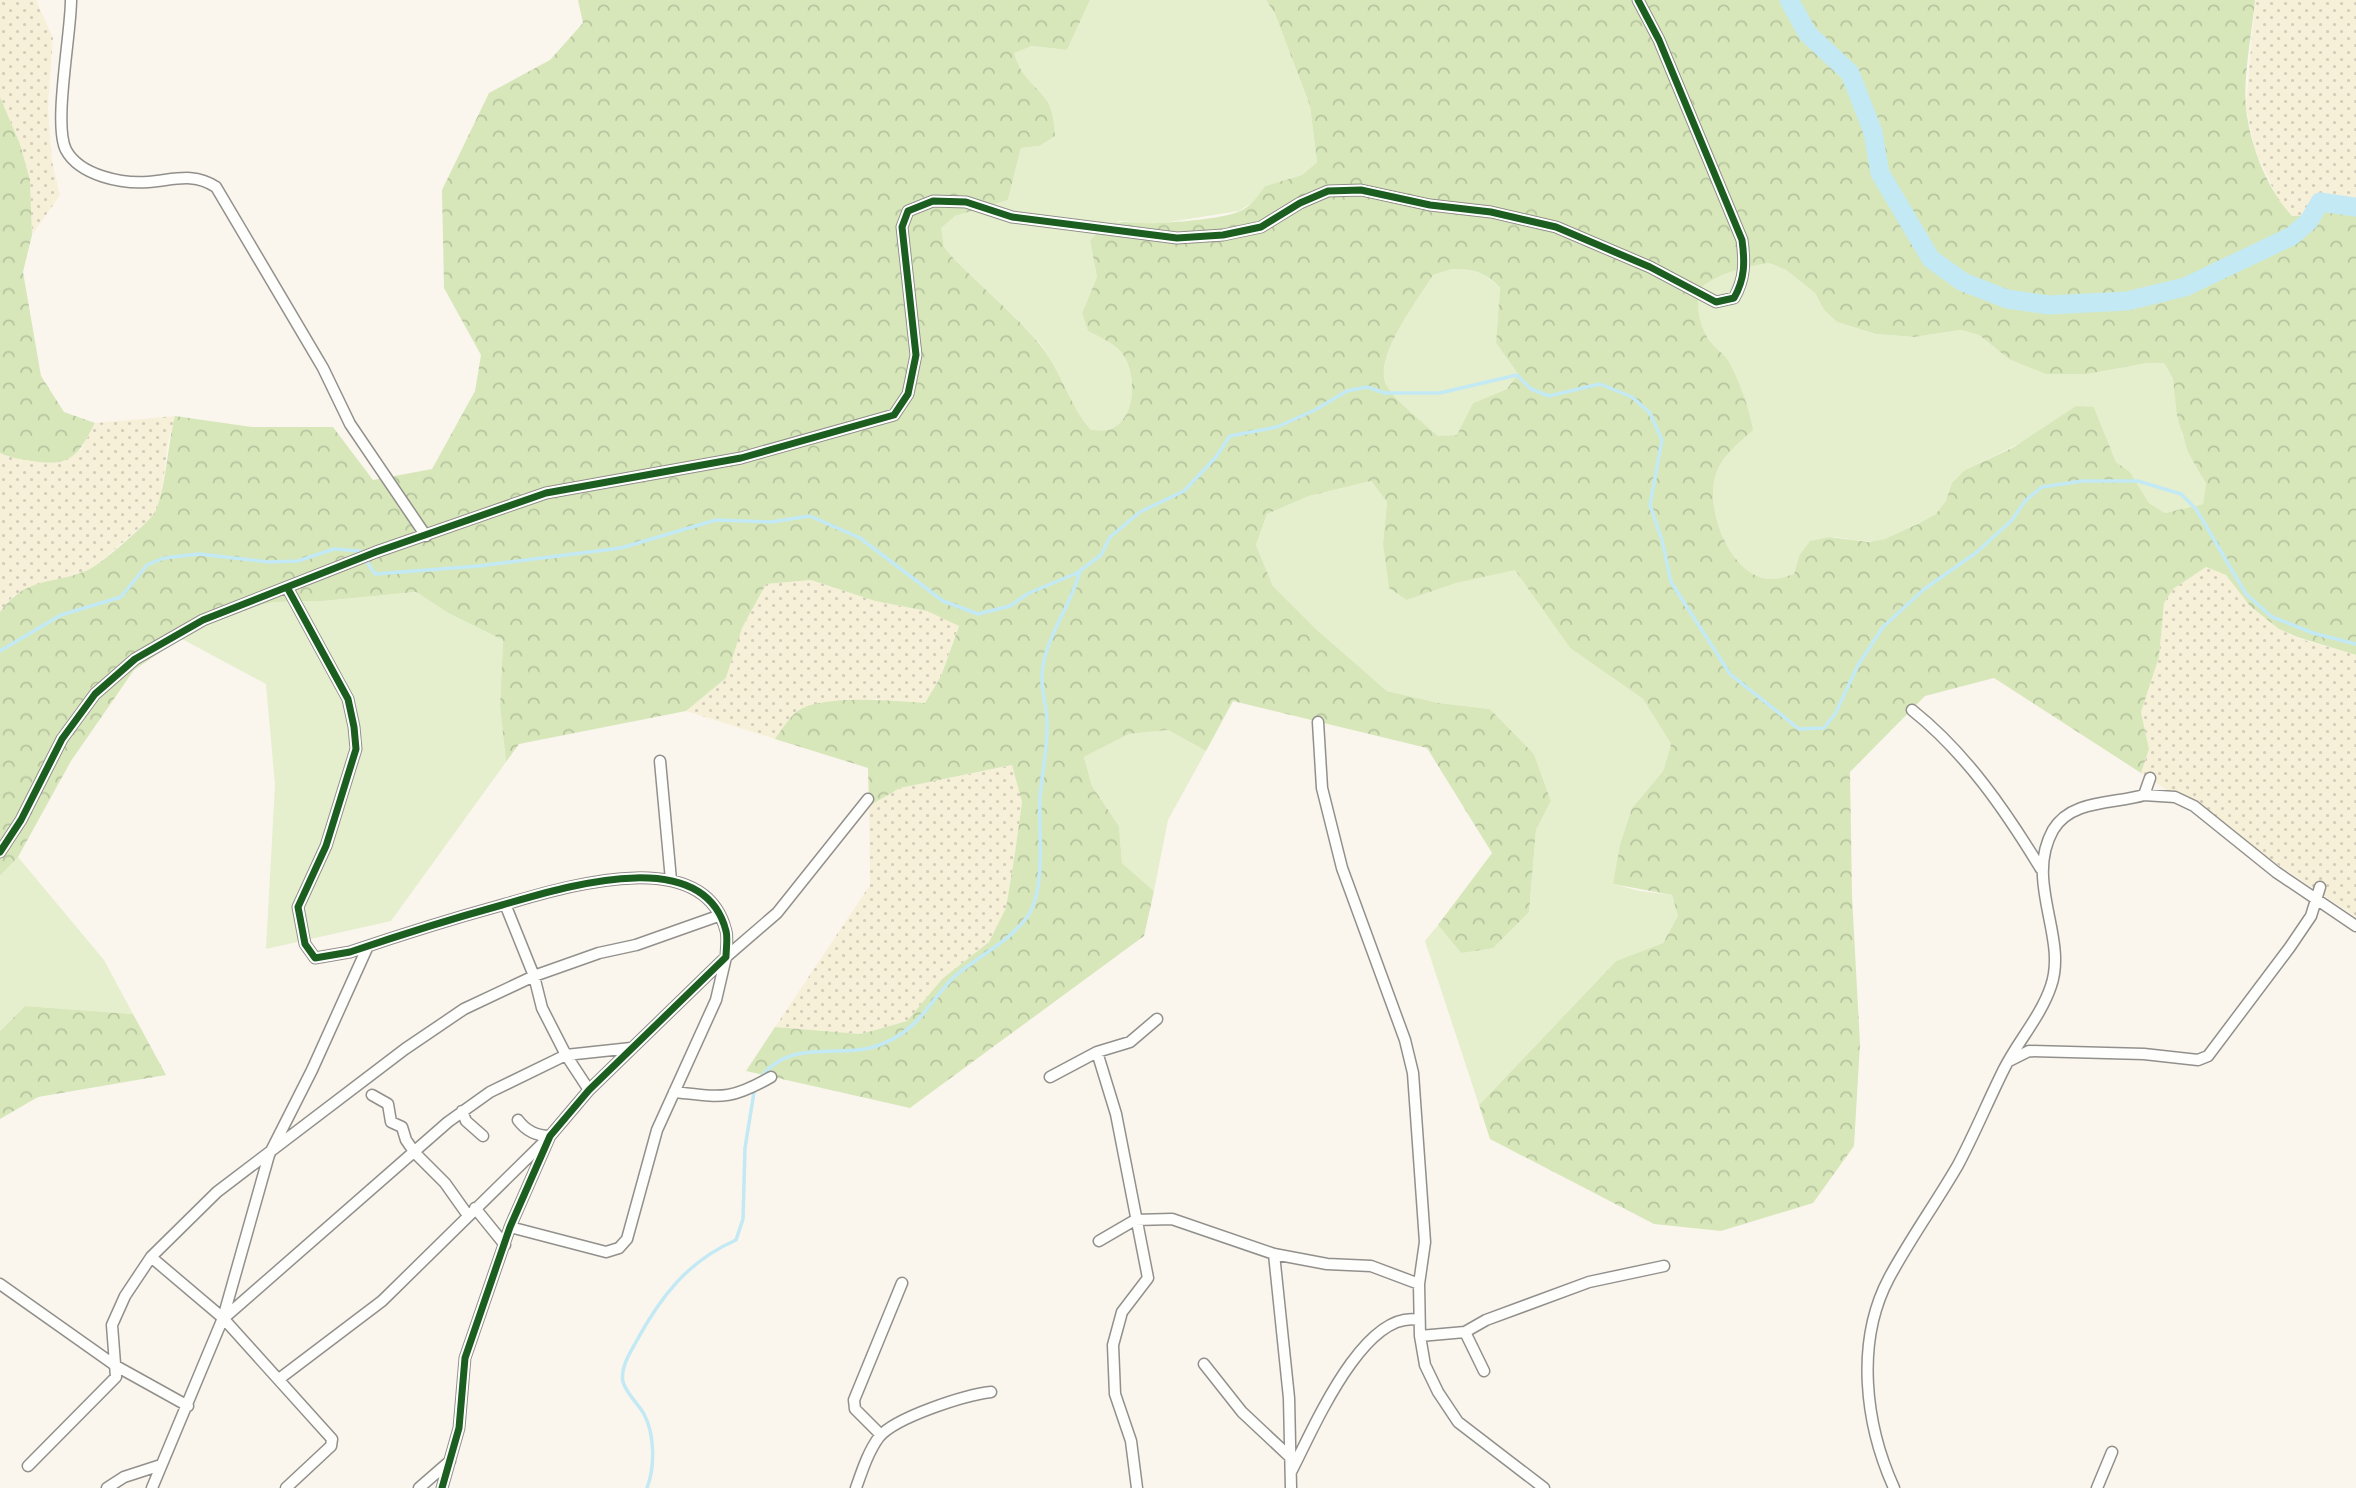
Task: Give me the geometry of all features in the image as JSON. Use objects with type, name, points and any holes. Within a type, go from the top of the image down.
[{"type":"street","points":[[71,0],[62,122],[65,149],[75,162],[112,179],[149,182],[186,177],[202,178],[216,187],[303,331],[350,424],[426,536]]},
{"type":"street","points":[[0,852],[21,820],[62,739],[94,694],[135,659],[203,620],[288,589],[376,552],[546,493],[741,458],[894,415],[908,394],[916,355],[902,227],[908,211],[933,201],[966,202],[1012,217],[1177,238],[1223,235],[1261,227],[1300,203],[1328,191],[1361,190],[1430,205],[1491,212],[1556,227],[1650,267],[1716,302],[1734,298],[1742,284],[1745,263],[1742,240],[1659,40],[1638,0]]},
{"type":"street","points":[[288,589],[348,699],[356,749],[326,846],[298,907],[303,934],[315,958],[368,946],[553,889],[627,877],[671,880],[708,902],[726,931],[726,957],[716,1000],[657,1130],[627,1239],[619,1248],[606,1252],[596,1251],[510,1227]]},
{"type":"street","points":[[1894,1488],[1875,1437],[1867,1384],[1869,1346],[1880,1302],[1888,1279],[1981,1121],[2008,1061],[2052,985],[2052,935],[2041,869],[1981,779],[1933,727],[1912,709]]},
{"type":"street","points":[[1318,722],[1322,788],[1342,868],[1405,1040],[1413,1073],[1425,1242],[1419,1284],[1420,1336],[1425,1365],[1438,1392],[1458,1422],[1544,1488]]},
{"type":"street","points":[[660,761],[671,880]]},
{"type":"street","points":[[2144,795],[2150,778]]},
{"type":"street","points":[[2041,869],[2055,827],[2075,811],[2096,803],[2144,795],[2175,797],[2194,806],[2276,872],[2356,926]]},
{"type":"street","points":[[279,1379],[382,1301],[550,1136],[589,1090],[726,957],[777,913],[868,799]]},
{"type":"street","points":[[2008,1061],[2029,1051],[2131,1053],[2198,1060],[2208,1056],[2311,916],[2320,887]]},
{"type":"street","points":[[505,904],[534,976],[542,1008],[566,1055],[589,1090]]},
{"type":"street","points":[[28,1466],[116,1377],[111,1347],[112,1325],[125,1296],[151,1257],[217,1192],[415,1042],[464,1009],[534,976],[599,953],[636,945],[718,916]]},
{"type":"street","points":[[152,1488],[223,1318],[269,1155],[313,1070],[368,946]]},
{"type":"street","points":[[1050,1077],[1097,1052],[1130,1042],[1157,1019]]},
{"type":"street","points":[[223,1318],[462,1111],[490,1092],[566,1055],[632,1048]]},
{"type":"street","points":[[1097,1052],[1116,1114],[1148,1278],[1122,1312],[1113,1345],[1115,1394],[1131,1441],[1137,1488]]},
{"type":"street","points":[[674,1092],[717,1097],[738,1095],[771,1077]]},
{"type":"street","points":[[372,1095],[388,1104],[391,1122],[405,1131],[406,1140],[415,1153],[505,1245]]},
{"type":"street","points":[[462,1111],[466,1121],[483,1136]]},
{"type":"street","points":[[518,1120],[524,1128],[538,1136],[550,1136]]},
{"type":"street","points":[[442,1488],[459,1428],[465,1358],[510,1227],[550,1136]]},
{"type":"street","points":[[1099,1241],[1135,1220],[1172,1219],[1274,1254],[1327,1264],[1371,1266],[1419,1284]]},
{"type":"street","points":[[1274,1254],[1289,1398],[1291,1488]]},
{"type":"street","points":[[151,1257],[223,1318],[333,1442],[286,1488]]},
{"type":"street","points":[[1420,1336],[1465,1332],[1499,1315],[1589,1282],[1664,1266]]},
{"type":"street","points":[[881,1435],[855,1409],[854,1400],[902,1283]]},
{"type":"street","points":[[0,1284],[116,1366],[188,1406]]},
{"type":"street","points":[[1291,1473],[1356,1356],[1393,1324],[1404,1319],[1419,1320]]},
{"type":"street","points":[[1465,1332],[1484,1371]]},
{"type":"street","points":[[1204,1364],[1242,1412],[1290,1457]]},
{"type":"street","points":[[856,1488],[871,1450],[881,1435],[949,1401],[991,1392]]},
{"type":"street","points":[[2097,1488],[2112,1452]]},
{"type":"street","points":[[419,1488],[450,1461]]},
{"type":"street","points":[[107,1488],[124,1477],[161,1465]]},
{"type":"shaded area","points":[[0,0],[36,0],[53,38],[48,107],[52,161],[60,195],[32,235],[30,180],[20,144],[0,97]]},
{"type":"shaded area","points":[[2255,0],[2356,0],[2356,202],[2315,215],[2292,216],[2279,202],[2255,149],[2246,107]]},
{"type":"shaded area","points":[[175,416],[168,442],[161,498],[154,515],[92,569],[14,595],[0,612],[0,453],[9,457],[81,450],[95,423]]},
{"type":"shaded area","points":[[2206,567],[2226,575],[2250,606],[2279,629],[2297,638],[2356,655],[2356,917],[2141,773],[2149,749],[2141,712],[2159,657],[2164,603],[2173,589]]},
{"type":"shaded area","points":[[811,580],[875,601],[927,611],[959,625],[941,676],[925,703],[871,699],[797,711],[775,739],[686,711],[726,678],[742,628],[766,584]]},
{"type":"shaded area","points":[[1013,765],[1022,802],[1006,908],[989,942],[942,979],[907,1021],[861,1034],[775,1027],[870,885],[869,806],[900,788]]},
{"type":"green space","points":[[578,0],[1090,0],[1067,50],[1032,46],[1014,53],[1023,73],[1050,106],[1055,136],[1039,146],[1021,148],[1008,200],[955,216],[941,228],[944,247],[955,260],[1041,346],[1091,430],[1108,430],[1118,425],[1125,416],[1130,405],[1132,379],[1124,356],[1114,345],[1088,331],[1082,313],[1097,277],[1090,241],[1107,227],[1121,222],[1188,221],[1238,212],[1250,204],[1265,186],[1302,175],[1317,162],[1310,106],[1275,14],[1266,0],[2255,0],[2245,96],[2251,137],[2268,180],[2292,216],[2315,215],[2356,202],[2356,655],[2279,629],[2250,606],[2226,575],[2206,567],[2173,589],[2164,603],[2159,657],[2141,712],[2149,749],[2141,773],[1994,678],[1925,696],[1850,772],[1852,896],[1860,1044],[1854,1146],[1813,1203],[1721,1231],[1654,1224],[1490,1139],[1479,1105],[1616,961],[1663,943],[1678,916],[1672,895],[1613,884],[1620,845],[1632,808],[1663,771],[1671,744],[1643,699],[1570,648],[1515,570],[1456,583],[1407,600],[1389,588],[1383,543],[1387,502],[1371,481],[1309,496],[1267,514],[1256,545],[1273,586],[1316,629],[1387,691],[1439,703],[1490,709],[1534,754],[1551,801],[1536,830],[1529,912],[1493,948],[1461,953],[1438,925],[1492,853],[1427,748],[1233,701],[1206,751],[1168,730],[1129,734],[1084,757],[1092,786],[1119,826],[1122,863],[1154,891],[1144,936],[910,1108],[746,1071],[775,1027],[861,1034],[907,1021],[942,979],[989,942],[1006,908],[1022,802],[1012,765],[900,788],[869,806],[868,768],[775,739],[795,713],[821,703],[857,700],[925,703],[941,676],[959,626],[927,611],[875,601],[811,580],[766,584],[742,628],[726,678],[686,711],[519,744],[506,762],[500,706],[503,640],[448,613],[416,592],[323,601],[274,602],[216,615],[134,670],[71,761],[18,857],[0,876],[0,612],[10,600],[30,587],[94,567],[153,515],[161,497],[175,416],[252,427],[333,427],[373,480],[432,469],[475,391],[481,355],[444,288],[442,190],[489,93],[550,60],[583,23]],"holes":[[[1769,263],[1786,270],[1815,293],[1824,310],[1837,322],[1875,334],[1914,337],[1961,330],[1979,335],[2009,359],[2046,374],[2087,374],[2146,363],[2164,363],[2173,379],[2177,416],[2188,452],[2206,484],[2203,504],[2165,513],[2149,503],[2130,472],[2116,462],[2094,407],[2076,406],[2014,447],[1965,470],[1952,483],[1946,501],[1936,514],[1918,524],[1885,539],[1868,542],[1830,537],[1810,541],[1799,556],[1794,574],[1771,579],[1757,576],[1735,558],[1720,530],[1716,515],[1713,499],[1717,471],[1728,454],[1753,430],[1747,404],[1733,370],[1726,357],[1709,340],[1702,326],[1698,297],[1699,289],[1715,278]],[[1452,269],[1479,272],[1500,288],[1496,343],[1518,374],[1507,389],[1473,403],[1457,435],[1438,436],[1397,399],[1387,386],[1385,361],[1399,329],[1433,275]]]},
{"type":"green space","points":[[1090,0],[1266,0],[1275,14],[1310,106],[1317,162],[1302,175],[1265,186],[1255,201],[1239,211],[1157,224],[1119,221],[1090,241],[1097,277],[1082,313],[1088,331],[1114,345],[1124,356],[1132,379],[1130,405],[1125,416],[1118,425],[1108,430],[1091,430],[1041,345],[955,260],[944,247],[940,227],[955,216],[1008,200],[1021,148],[1039,146],[1046,99],[1019,70],[1013,53],[1032,46],[1067,50]]},
{"type":"green space","points":[[0,97],[20,144],[30,180],[32,235],[23,272],[41,376],[64,412],[95,423],[72,457],[56,462],[32,461],[0,453]]},
{"type":"green space","points":[[1769,263],[1786,270],[1815,293],[1824,310],[1837,322],[1874,334],[1914,337],[1961,330],[1979,335],[2009,359],[2164,363],[2173,379],[2182,435],[2206,485],[2203,504],[2165,513],[2149,503],[2130,472],[2116,462],[2094,407],[1965,470],[1940,510],[1911,529],[1873,541],[1828,538],[1799,556],[1794,574],[1771,579],[1757,576],[1735,558],[1727,545],[1720,530],[1713,499],[1720,465],[1752,430],[1727,359],[1712,344],[1701,326],[1696,307],[1699,289],[1715,278],[1732,271]]},
{"type":"green space","points":[[1452,269],[1479,273],[1500,289],[1496,343],[1518,374],[1507,389],[1473,403],[1457,436],[1438,436],[1410,412],[1387,386],[1385,361],[1399,329],[1433,275]]},
{"type":"green space","points":[[1371,481],[1387,502],[1383,543],[1407,600],[1456,583],[1515,569],[1570,648],[1643,699],[1671,744],[1663,771],[1632,808],[1613,884],[1672,895],[1679,916],[1663,943],[1616,961],[1479,1105],[1425,941],[1438,925],[1461,953],[1529,912],[1536,830],[1551,801],[1534,754],[1490,709],[1439,703],[1387,691],[1316,629],[1273,586],[1256,545],[1267,514],[1309,496]]},
{"type":"green space","points":[[416,592],[448,613],[503,640],[500,706],[506,762],[391,921],[266,949],[275,785],[266,684],[182,639],[216,615],[274,602],[323,601]]},
{"type":"green space","points":[[1168,730],[1206,751],[1168,820],[1154,891],[1122,863],[1119,826],[1092,786],[1084,757],[1129,734]]},
{"type":"green space","points":[[18,857],[104,960],[133,1014],[25,1006],[0,1031],[0,876]]},
{"type":"green space","points":[[25,1006],[133,1014],[166,1075],[38,1097],[0,1119],[0,1031]]},
{"type":"waterway","points":[[1789,0],[1808,34],[1850,73],[1873,132],[1880,173],[1931,259],[1963,282],[2007,299],[2049,305],[2127,301],[2185,287],[2292,236],[2309,221],[2320,202],[2356,207]]},
{"type":"waterway","points":[[0,651],[61,615],[121,597],[147,565],[164,558],[199,554],[269,562],[298,561],[334,549],[360,551],[375,574],[479,566],[621,548],[716,520],[771,522],[810,516],[860,538],[943,601],[978,614],[1010,606],[1029,593],[1077,573],[1101,555],[1110,537],[1140,512],[1184,491],[1216,457],[1230,436],[1277,427],[1315,410],[1347,391],[1367,387],[1385,393],[1440,393],[1517,375],[1531,389],[1549,396],[1600,384],[1632,397],[1650,413],[1662,440],[1650,505],[1662,540],[1671,582],[1730,674],[1799,729],[1824,728],[1835,714],[1858,665],[1883,627],[1923,590],[1977,552],[2012,520],[2025,501],[2042,487],[2083,481],[2138,481],[2181,494],[2196,509],[2246,594],[2272,617],[2313,633],[2356,644]]},
{"type":"waterway","points":[[759,1080],[769,1069],[791,1056],[869,1048],[899,1036],[918,1020],[954,977],[1008,937],[1024,921],[1031,909],[1039,879],[1040,797],[1047,732],[1042,681],[1044,661],[1080,571]]},
{"type":"waterway","points":[[647,1488],[650,1480],[652,1441],[648,1422],[623,1382],[624,1366],[655,1310],[677,1282],[704,1258],[736,1240],[743,1219],[745,1148],[755,1086]]},
{"type":"cycle path","points":[[0,852],[21,820],[62,739],[95,694],[135,659],[203,620],[376,552],[546,493],[741,458],[894,415],[908,394],[916,355],[902,227],[908,211],[933,201],[966,202],[1012,217],[1177,238],[1223,235],[1261,227],[1300,203],[1328,191],[1361,190],[1430,205],[1491,212],[1556,227],[1650,267],[1716,302],[1734,298],[1743,270],[1742,240],[1659,40],[1638,0]]},
{"type":"cycle path","points":[[288,589],[348,699],[356,749],[326,846],[298,907],[305,944],[315,958],[350,952],[558,890],[627,878],[660,879],[689,887],[712,903],[727,934],[726,957],[589,1090],[550,1136],[510,1227],[465,1358],[459,1428],[442,1488]]}]
